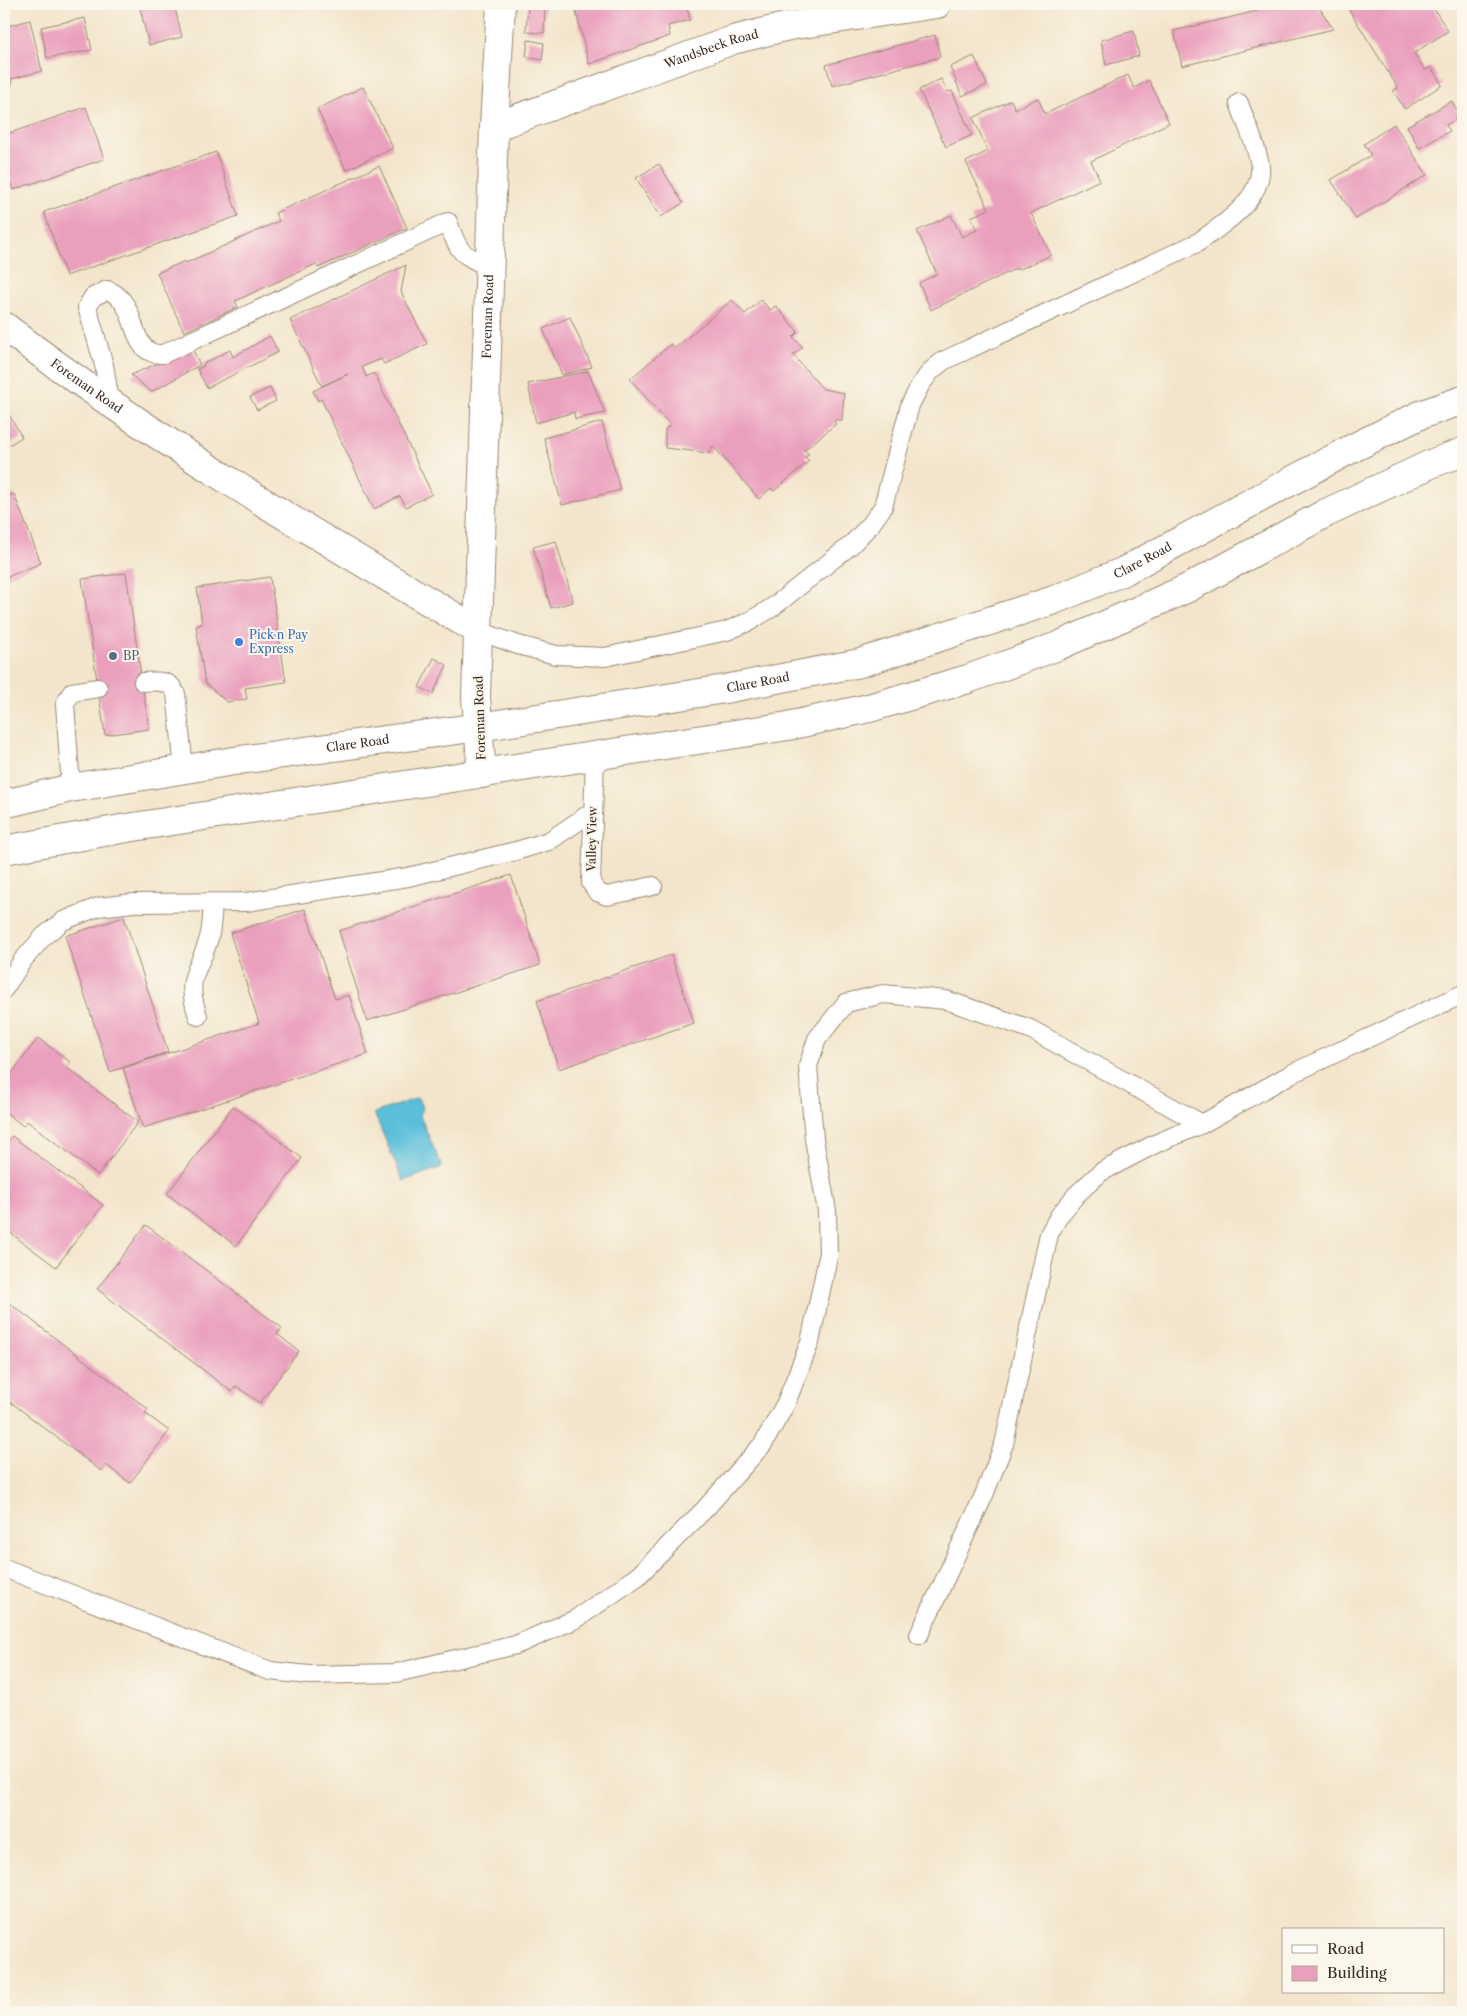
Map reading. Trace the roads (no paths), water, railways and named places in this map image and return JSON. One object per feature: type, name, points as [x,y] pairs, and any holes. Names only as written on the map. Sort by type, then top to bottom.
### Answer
[{"type":"street","name":"Foreman Road","points":[[482,774],[476,697],[494,127],[502,4]]},
{"type":"street","name":"Wandsbeck Road","points":[[494,127],[733,40],[789,26],[937,4]]},
{"type":"street","name":"Foreman Road","points":[[4,326],[71,376],[261,502],[479,631]]},
{"type":"street","name":"Clare Road","points":[[4,804],[70,788],[240,760],[479,727],[725,689],[860,663],[1054,600],[1124,571],[1348,450],[1420,415],[1463,400]]},
{"type":"street","points":[[4,850],[127,828],[788,726],[869,708],[968,679],[1058,646],[1180,592],[1326,513],[1463,452]]},
{"type":"lane","points":[[479,631],[518,645],[556,655],[605,657],[727,631],[773,607],[851,545],[871,524],[883,507],[910,405],[921,384],[931,371],[943,361],[1197,243],[1229,220],[1248,201],[1259,180],[1260,164],[1239,103]]},
{"type":"lane","points":[[110,402],[104,366],[87,307],[93,297],[107,290],[115,293],[126,304],[140,340],[150,352],[163,354],[448,222],[456,245],[465,256],[490,267]]},
{"type":"lane","points":[[143,682],[163,681],[173,688],[176,694],[184,770]]},
{"type":"lane","points":[[70,788],[65,704],[72,692],[98,688]]},
{"type":"lane","name":"Valley View","points":[[595,757],[591,883],[597,892],[607,896],[653,886]]},
{"type":"lane","points":[[4,989],[23,960],[44,936],[63,921],[98,907],[133,903],[246,902],[283,898],[426,873],[549,841],[592,812]]},
{"type":"lane","points":[[198,1016],[191,988],[195,970],[209,937],[213,902]]},
{"type":"lane","points":[[4,1568],[270,1670],[309,1675],[396,1673],[516,1645],[576,1619],[638,1576],[705,1509],[763,1444],[786,1404],[810,1342],[828,1257],[827,1211],[814,1139],[808,1066],[817,1039],[846,1003],[884,994],[946,1000],[1030,1029],[1202,1124]]},
{"type":"lane","points":[[919,1636],[984,1495],[1004,1444],[1049,1234],[1059,1216],[1076,1195],[1101,1172],[1155,1144],[1202,1124],[1291,1074],[1463,994]]},
{"type":"water","points":[[418,1098],[423,1110],[419,1114],[442,1167],[403,1181],[374,1113]]},
{"type":"place","name":"Pick n Pay Express","points":[[239,642]]},
{"type":"place","name":"BP","points":[[113,656]]}]
